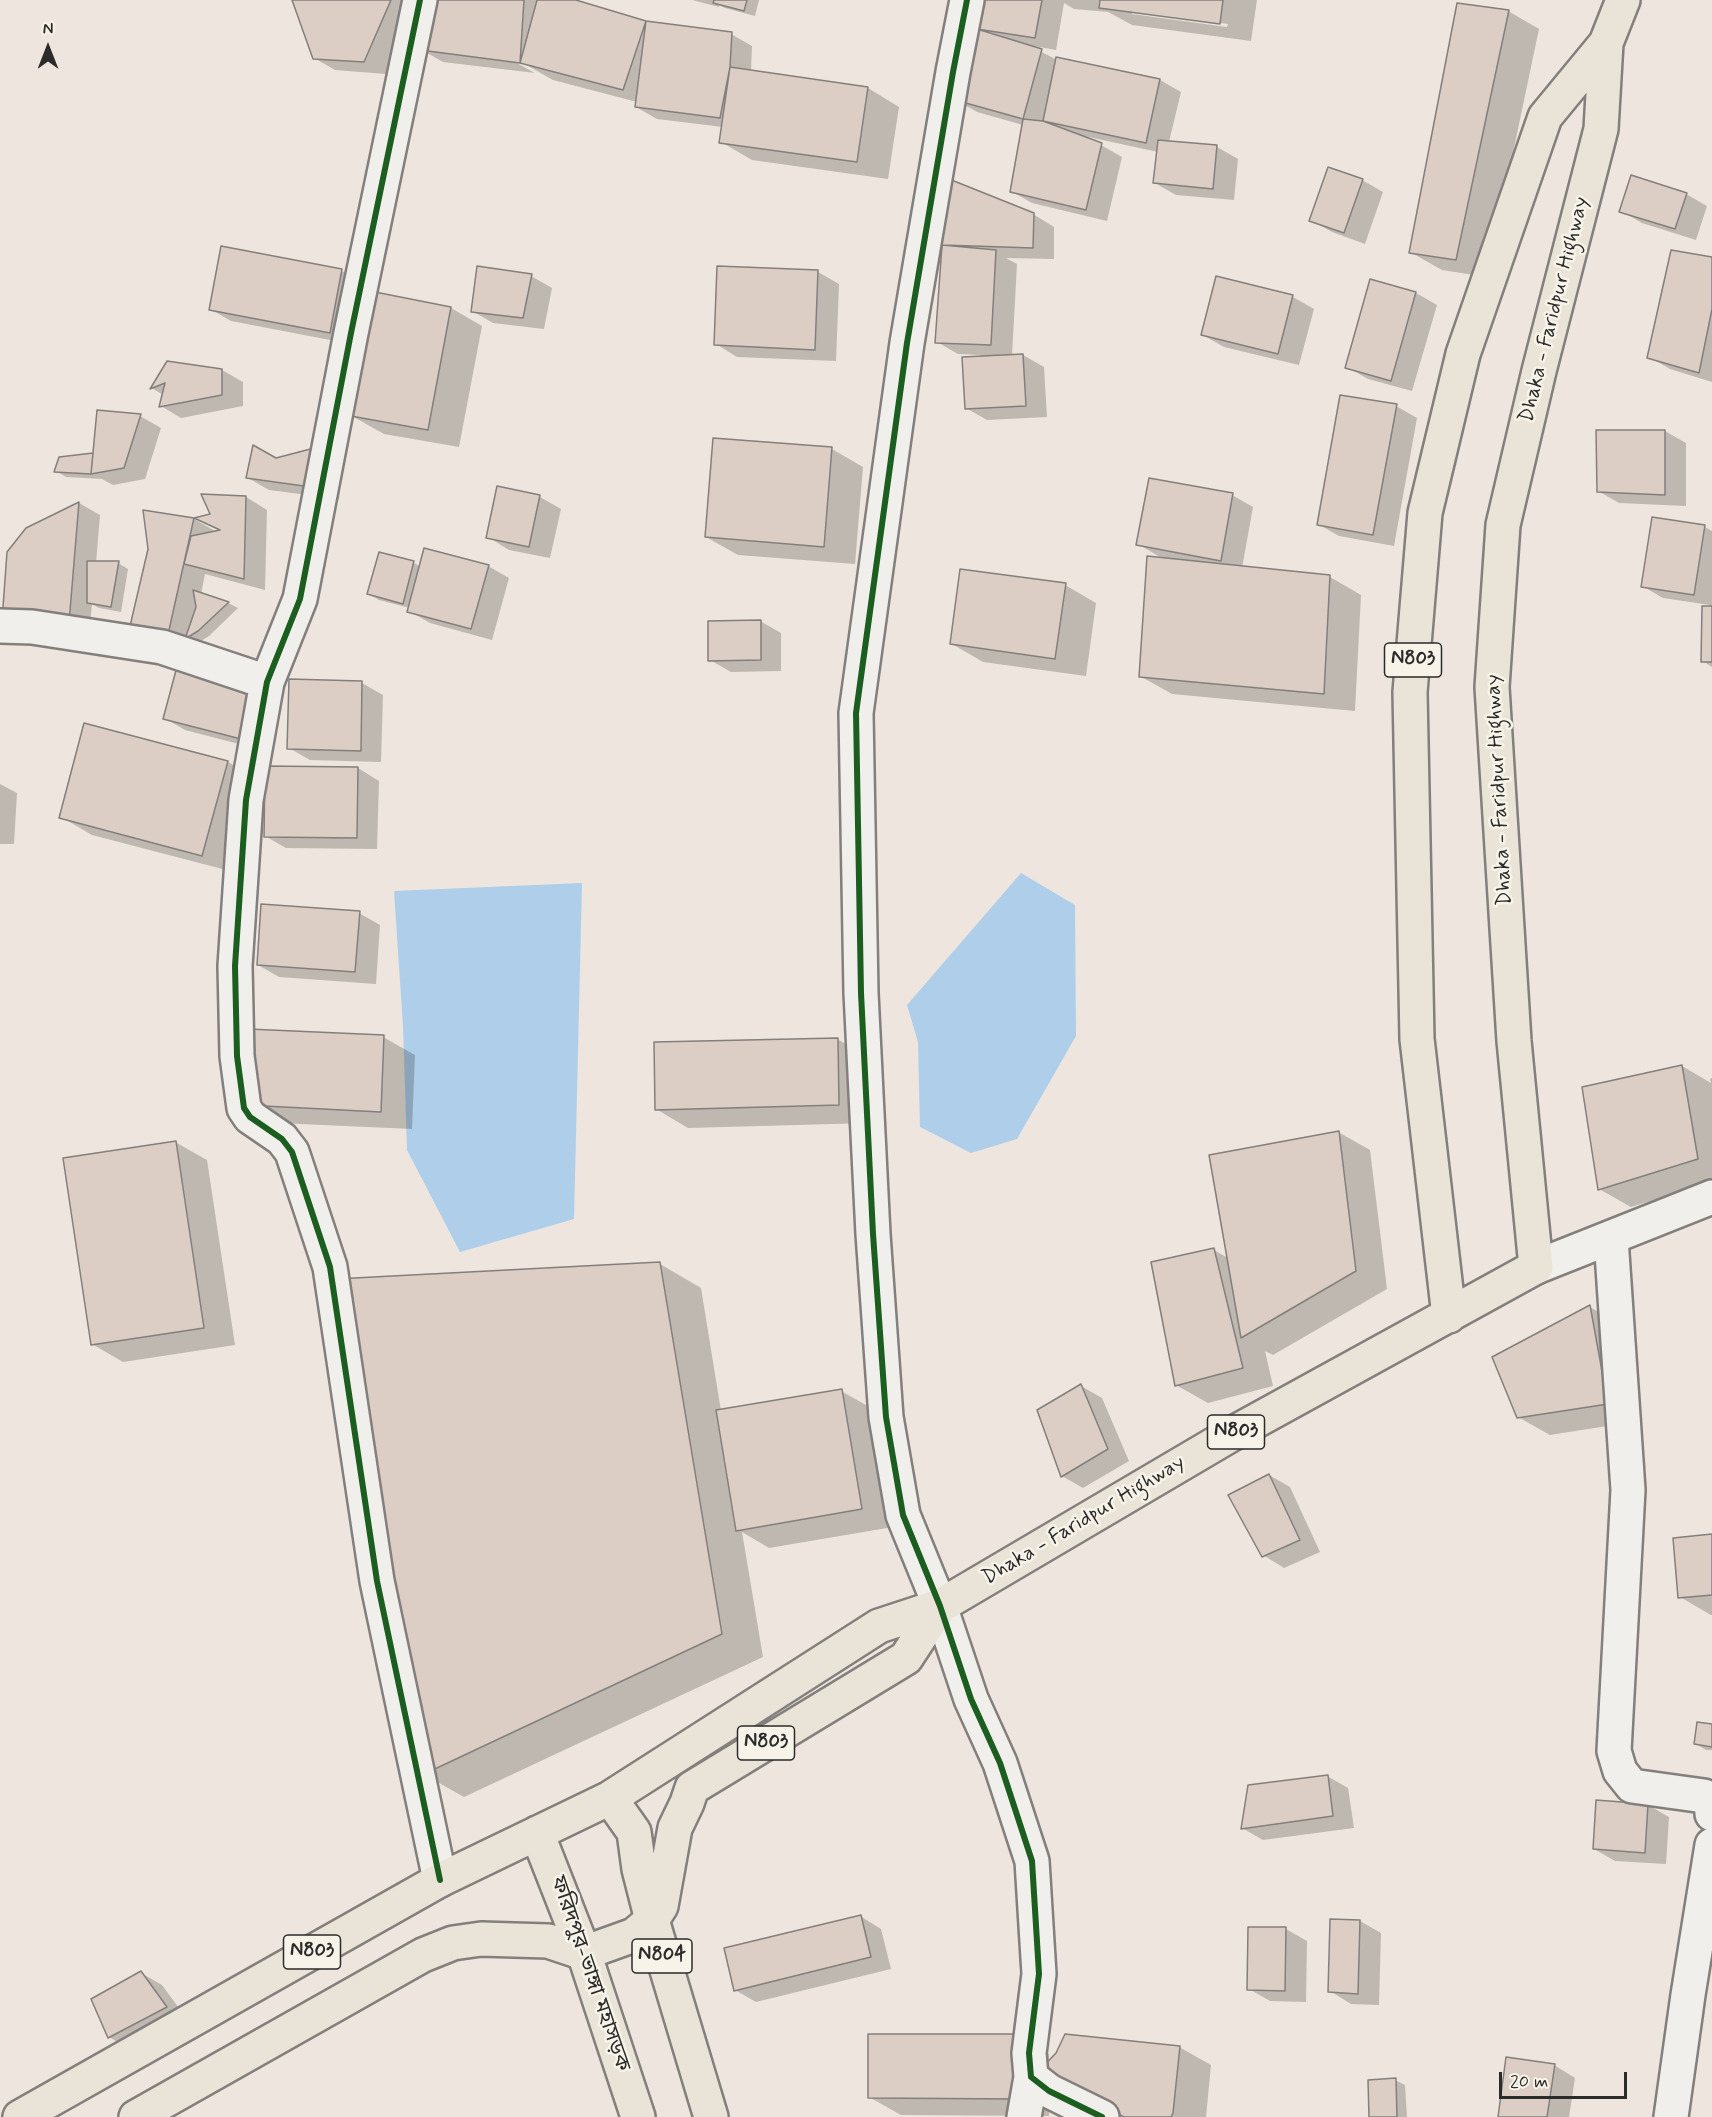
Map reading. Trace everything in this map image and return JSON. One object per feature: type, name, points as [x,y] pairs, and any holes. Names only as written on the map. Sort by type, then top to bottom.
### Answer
[{"type":"highway","name":"Dhaka - Faridpur Highway","points":[[1449,1316],[1417,1039],[1410,692],[1425,513],[1463,354],[1545,117],[1606,43],[1623,0]]},
{"type":"highway","name":"Dhaka - Faridpur Highway","points":[[610,1798],[879,1626],[940,1606],[1232,1434],[1536,1267],[1514,1041],[1492,687],[1503,525],[1539,371],[1601,129],[1606,43]]},
{"type":"highway","name":"Dhaka - Faridpur Highway","points":[[652,1920],[661,1906],[675,1828],[692,1788],[906,1658],[940,1606]]},
{"type":"highway","name":"N803","points":[[20,2117],[440,1880],[610,1798]]},
{"type":"highway","name":"N804","points":[[610,1798],[634,1832],[639,1869],[652,1920],[711,2117]]},
{"type":"highway","name":"ফরিদপুর-ভাঙ্গা মহাসড়ক","points":[[537,1833],[584,1953],[638,2117]]},
{"type":"highway","points":[[584,1953],[634,1935],[652,1920]]},
{"type":"highway","name":"N803","points":[[136,2117],[423,1955],[453,1943],[481,1940],[548,1941],[584,1953]]},
{"type":"street","points":[[420,0],[353,322],[300,599],[267,682],[246,800],[236,955],[237,1056],[244,1108],[250,1117],[282,1138],[292,1152],[330,1267],[377,1581],[440,1880]]},
{"type":"street","points":[[967,0],[907,343],[856,713],[861,993],[873,1234],[886,1416],[903,1515],[940,1606],[971,1700],[1000,1764],[1032,1861],[1039,1974],[1024,2117]]},
{"type":"street","points":[[0,626],[32,627],[162,646],[267,682]]},
{"type":"street","points":[[1536,1267],[1712,1197]]},
{"type":"street","points":[[1611,1238],[1629,1490],[1614,1751],[1620,1771],[1632,1786],[1704,1796],[1712,1807],[1712,1814]]},
{"type":"street","points":[[1671,2117],[1712,1845]]},
{"type":"street","points":[[1030,2077],[1049,2091],[1102,2117]]},
{"type":"water","points":[[1021,873],[1075,905],[1076,1036],[1017,1139],[971,1153],[920,1127],[918,1042],[907,1005]]},
{"type":"water","points":[[582,883],[574,1219],[460,1252],[407,1150],[403,1026],[394,891]]},
{"type":"building","points":[[292,0],[391,0],[364,62],[313,59]]},
{"type":"building","points":[[431,0],[524,0],[520,63],[420,50]]},
{"type":"building","points":[[537,0],[576,0],[646,21],[623,90],[520,63]]},
{"type":"building","points":[[714,0],[747,0],[744,11],[713,3]]},
{"type":"building","points":[[982,0],[1042,0],[1035,38],[977,29]]},
{"type":"building","points":[[1100,0],[1223,0],[1220,24],[1099,8]]},
{"type":"building","points":[[1457,3],[1509,10],[1456,260],[1409,253]]},
{"type":"building","points":[[646,21],[732,32],[730,67],[720,118],[635,107]]},
{"type":"building","points":[[977,29],[1042,49],[1023,119],[955,100]]},
{"type":"building","points":[[1056,57],[1160,79],[1146,143],[1043,121]]},
{"type":"building","points":[[730,67],[868,87],[857,162],[719,143]]},
{"type":"building","points":[[1023,119],[1043,121],[1102,143],[1086,210],[1010,192]]},
{"type":"building","points":[[1158,140],[1217,145],[1213,189],[1153,183]]},
{"type":"building","points":[[1328,167],[1363,179],[1344,233],[1309,221]]},
{"type":"building","points":[[1631,175],[1687,193],[1675,229],[1619,212]]},
{"type":"building","points":[[944,177],[1034,213],[1033,248],[942,245]]},
{"type":"building","points":[[942,245],[996,250],[991,345],[935,343]]},
{"type":"building","points":[[221,246],[342,269],[330,333],[209,310]]},
{"type":"building","points":[[1671,250],[1712,257],[1712,309],[1699,373],[1647,358]]},
{"type":"building","points":[[477,266],[532,274],[523,318],[471,312]]},
{"type":"building","points":[[717,266],[818,270],[815,350],[714,345]]},
{"type":"building","points":[[1216,276],[1293,295],[1278,354],[1201,335]]},
{"type":"building","points":[[1370,279],[1416,292],[1391,381],[1345,368]]},
{"type":"building","points":[[375,292],[451,307],[428,430],[351,416]]},
{"type":"building","points":[[1023,354],[1026,406],[965,409],[962,357]]},
{"type":"building","points":[[167,361],[222,369],[222,395],[159,407],[165,383],[150,389]]},
{"type":"building","points":[[1340,395],[1397,404],[1373,535],[1317,525]]},
{"type":"building","points":[[97,410],[141,414],[124,468],[91,474]]},
{"type":"building","points":[[1596,430],[1665,430],[1665,495],[1597,492]]},
{"type":"building","points":[[713,438],[832,447],[824,547],[705,537]]},
{"type":"building","points":[[253,445],[276,458],[322,446],[318,488],[246,478]]},
{"type":"building","points":[[93,453],[91,474],[54,472],[59,457]]},
{"type":"building","points":[[1149,478],[1233,493],[1221,561],[1136,545]]},
{"type":"building","points":[[497,486],[540,495],[529,547],[486,538]]},
{"type":"building","points":[[201,494],[246,496],[244,579],[184,564],[191,536],[220,530],[194,518],[210,514]]},
{"type":"building","points":[[79,502],[69,623],[2,621],[7,552],[26,528]]},
{"type":"building","points":[[143,510],[194,518],[167,639],[127,639],[148,549]]},
{"type":"building","points":[[1652,517],[1705,525],[1694,595],[1641,587]]},
{"type":"building","points":[[424,548],[489,565],[471,629],[407,612]]},
{"type":"building","points":[[379,552],[414,561],[403,604],[367,594]]},
{"type":"building","points":[[1147,556],[1330,575],[1324,694],[1139,677]]},
{"type":"building","points":[[87,561],[119,561],[111,607],[87,603]]},
{"type":"building","points":[[960,569],[1066,583],[1055,659],[950,644]]},
{"type":"building","points":[[193,590],[229,602],[198,631],[185,639],[196,607]]},
{"type":"building","points":[[1702,606],[1712,606],[1712,662],[1701,662]]},
{"type":"building","points":[[761,620],[761,660],[708,661],[708,621]]},
{"type":"building","points":[[179,659],[257,679],[241,739],[163,719]]},
{"type":"building","points":[[289,679],[362,681],[361,751],[287,749]]},
{"type":"building","points":[[84,723],[228,761],[202,856],[59,818]]},
{"type":"building","points":[[265,766],[358,767],[357,838],[264,837]]},
{"type":"building","points":[[261,904],[360,911],[355,972],[257,965]]},
{"type":"building","points":[[248,1029],[384,1035],[381,1112],[245,1105]]},
{"type":"building","points":[[838,1038],[839,1105],[655,1110],[654,1042]]},
{"type":"building","points":[[1682,1065],[1698,1159],[1598,1190],[1582,1087]]},
{"type":"building","points":[[1339,1131],[1356,1271],[1241,1338],[1209,1155]]},
{"type":"building","points":[[176,1141],[204,1328],[91,1345],[63,1158]]},
{"type":"building","points":[[1214,1248],[1243,1368],[1175,1386],[1151,1262]]},
{"type":"building","points":[[660,1262],[722,1634],[422,1775],[335,1279]]},
{"type":"building","points":[[1590,1305],[1608,1404],[1517,1418],[1492,1357]]},
{"type":"building","points":[[1081,1384],[1108,1449],[1061,1477],[1037,1410]]},
{"type":"building","points":[[842,1389],[862,1509],[736,1531],[716,1410]]},
{"type":"building","points":[[1269,1474],[1300,1540],[1262,1557],[1228,1495]]},
{"type":"building","points":[[1712,1534],[1712,1595],[1678,1598],[1673,1538]]},
{"type":"building","points":[[1697,1722],[1712,1724],[1712,1747],[1694,1744]]},
{"type":"building","points":[[1328,1775],[1333,1816],[1241,1829],[1248,1785]]},
{"type":"building","points":[[1596,1800],[1648,1804],[1645,1853],[1593,1849]]},
{"type":"building","points":[[861,1915],[871,1957],[734,1991],[724,1948]]},
{"type":"building","points":[[1330,1919],[1360,1920],[1358,1994],[1328,1992]]},
{"type":"building","points":[[1248,1927],[1286,1927],[1285,1991],[1247,1990]]},
{"type":"building","points":[[141,1971],[167,2007],[108,2038],[91,1999]]},
{"type":"building","points":[[868,2034],[1018,2034],[1018,2099],[868,2098]]},
{"type":"building","points":[[1065,2034],[1180,2046],[1171,2117],[1124,2117],[1038,2072],[1056,2053]]},
{"type":"building","points":[[1506,2057],[1555,2064],[1547,2117],[1498,2117]]},
{"type":"building","points":[[1396,2078],[1397,2117],[1369,2117],[1368,2080]]},
{"type":"cycle path","points":[[420,0],[351,333],[300,599],[267,682],[246,800],[235,966],[237,1056],[244,1108],[250,1117],[282,1139],[292,1152],[330,1267],[377,1581],[440,1880]]},
{"type":"cycle path","points":[[967,0],[907,343],[856,713],[861,993],[873,1234],[886,1417],[903,1515],[940,1606],[971,1699],[1000,1763],[1032,1861],[1039,1974],[1029,2053],[1031,2077],[1049,2091],[1102,2117]]}]
